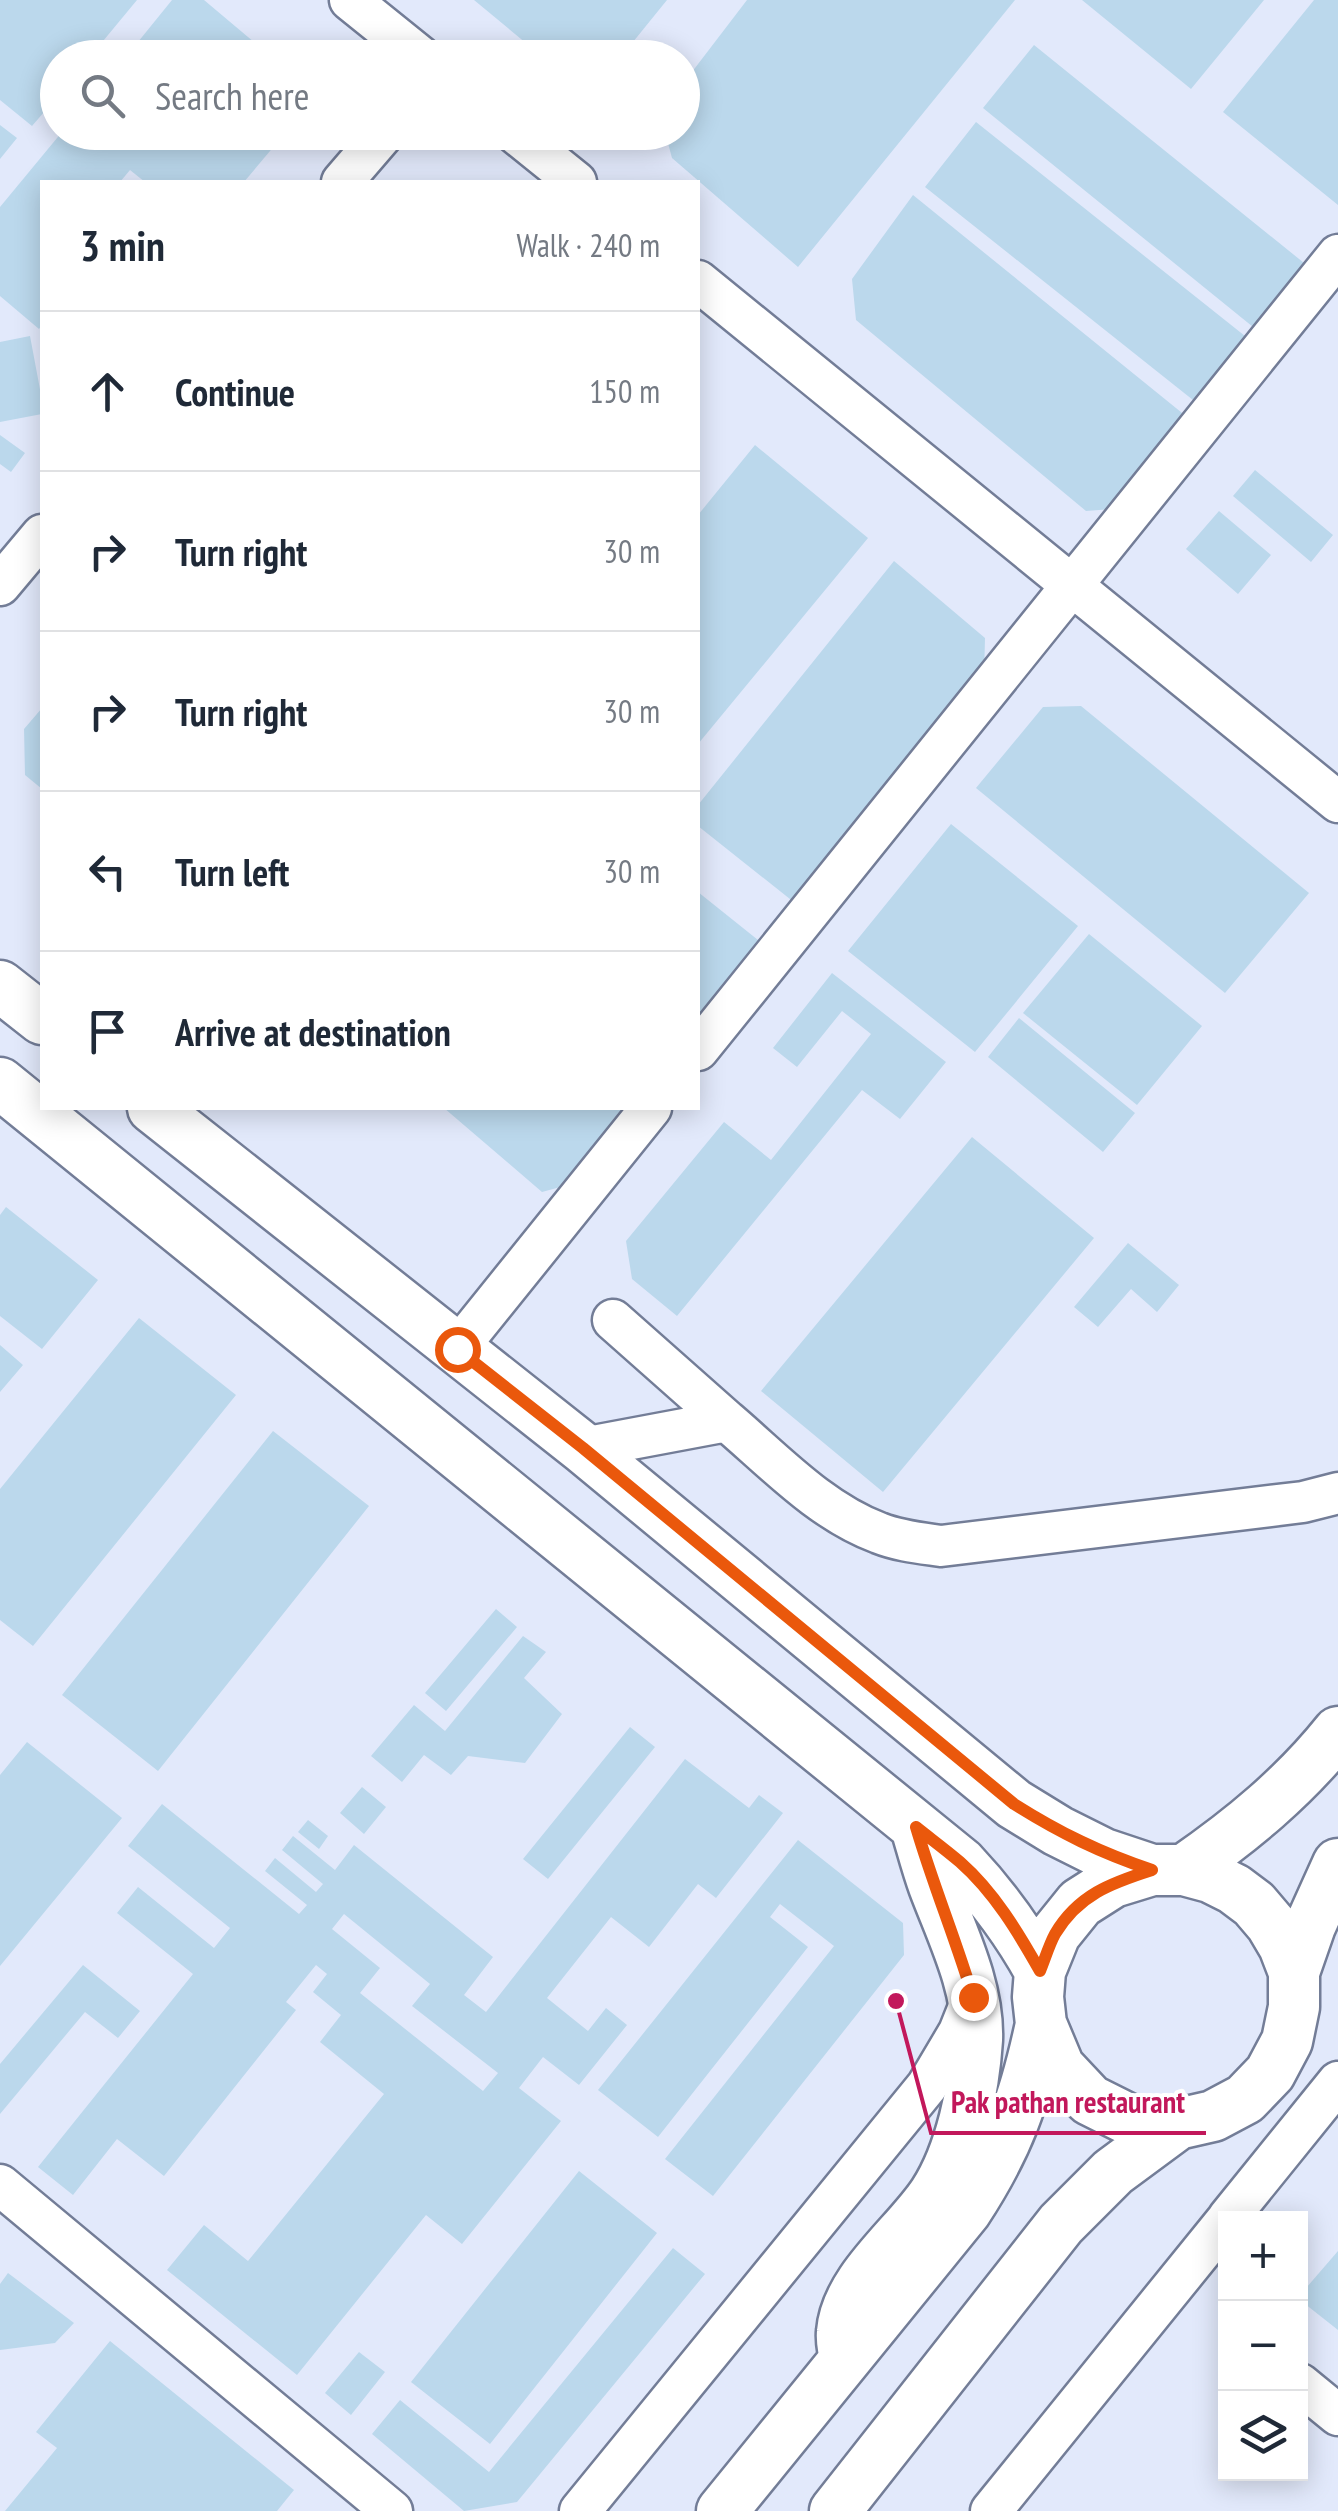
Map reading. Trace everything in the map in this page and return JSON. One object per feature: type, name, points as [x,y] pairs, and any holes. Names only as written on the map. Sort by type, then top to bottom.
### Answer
[{"type":"main road","points":[[0,986],[40,1017]]},
{"type":"main road","points":[[0,1082],[961,1863],[992,1896],[1040,1971]]},
{"type":"main road","points":[[157,1110],[583,1448],[1014,1804],[1104,1854],[1210,1878],[1234,1888],[1272,1924],[1294,1972]]},
{"type":"main road","points":[[1338,1732],[1292,1785],[1258,1816],[1168,1870],[1114,1882],[1080,1903],[1055,1934],[1040,1971],[1041,2024],[1059,2066],[1090,2100],[1132,2121],[1178,2124],[1214,2116],[1245,2099],[1270,2073],[1287,2042],[1294,2006],[1294,1972],[1338,1864]]},
{"type":"main road","points":[[845,2361],[842,2332],[848,2308],[859,2286],[935,2192],[960,2132],[974,2068],[977,2035],[973,1997],[916,1827]]},
{"type":"main road","points":[[722,2511],[966,2211],[1007,2142],[1022,2104],[1041,2024]]},
{"type":"main road","points":[[835,2511],[1061,2224],[1113,2172],[1178,2124]]},
{"type":"street","points":[[350,0],[400,40]]},
{"type":"street","points":[[344,180],[370,150]]},
{"type":"street","points":[[536,150],[574,180]]},
{"type":"street","points":[[700,1048],[1338,255]]},
{"type":"street","points":[[700,283],[1338,802]]},
{"type":"street","points":[[0,585],[40,537]]},
{"type":"street","points":[[457,1349],[649,1110]]},
{"type":"street","points":[[613,1320],[820,1499],[856,1523],[912,1542],[941,1546],[1303,1502],[1338,1493]]},
{"type":"street","points":[[583,1448],[727,1421]]},
{"type":"street","points":[[580,2511],[927,2086],[960,2032],[973,1997]]},
{"type":"street","points":[[1233,2211],[1338,2082]]},
{"type":"street","points":[[0,2186],[392,2511]]},
{"type":"street","points":[[990,2511],[1218,2230]]},
{"type":"street","points":[[1308,2391],[1338,2415]]},
{"type":"building","points":[[0,0],[137,0],[104,40],[40,40],[40,117],[32,126],[0,100]]},
{"type":"building","points":[[172,0],[204,0],[252,40],[140,40]]},
{"type":"building","points":[[474,0],[667,0],[635,40],[522,40]]},
{"type":"building","points":[[747,0],[1015,0],[798,267],[672,158],[670,150],[700,150],[700,61]]},
{"type":"building","points":[[1082,0],[1264,0],[1191,89]]},
{"type":"building","points":[[1314,0],[1338,0],[1338,205],[1223,112]]},
{"type":"building","points":[[1034,45],[1309,267],[1258,331],[983,108]]},
{"type":"building","points":[[976,122],[1250,340],[1198,404],[925,187]]},
{"type":"building","points":[[0,125],[17,138],[0,159]]},
{"type":"building","points":[[47,150],[271,150],[246,180],[142,180],[130,170],[122,180],[40,180],[39,329],[0,296],[0,207]]},
{"type":"building","points":[[913,195],[1192,421],[1125,508],[1086,511],[856,320],[852,279]]},
{"type":"building","points":[[30,336],[40,389],[40,414],[0,422],[0,342]]},
{"type":"building","points":[[0,435],[25,453],[11,472],[0,464]]},
{"type":"building","points":[[755,445],[868,538],[700,742],[700,513]]},
{"type":"building","points":[[1255,470],[1333,535],[1311,562],[1233,496]]},
{"type":"building","points":[[1219,511],[1271,555],[1238,594],[1186,549]]},
{"type":"building","points":[[894,561],[985,638],[984,677],[800,907],[700,828],[700,803]]},
{"type":"building","points":[[1081,706],[1309,893],[1225,993],[976,788],[1043,707]]},
{"type":"building","points":[[40,710],[40,787],[25,775],[24,729]]},
{"type":"building","points":[[951,824],[1078,926],[975,1052],[848,951]]},
{"type":"building","points":[[700,894],[763,944],[700,1024]]},
{"type":"building","points":[[1089,934],[1202,1026],[1137,1105],[1023,1013]]},
{"type":"building","points":[[832,973],[946,1062],[900,1119],[862,1090],[677,1316],[632,1279],[626,1241],[724,1122],[771,1160],[871,1034],[842,1011],[797,1067],[773,1048]]},
{"type":"building","points":[[1019,1018],[1135,1113],[1103,1152],[988,1057]]},
{"type":"building","points":[[446,1110],[633,1110],[575,1183],[542,1192]]},
{"type":"building","points":[[972,1137],[1094,1238],[883,1492],[761,1391]]},
{"type":"building","points":[[6,1207],[98,1280],[42,1349],[0,1316],[0,1215]]},
{"type":"building","points":[[1128,1243],[1179,1285],[1157,1312],[1131,1289],[1098,1327],[1074,1307]]},
{"type":"building","points":[[139,1318],[236,1395],[33,1646],[0,1620],[0,1489]]},
{"type":"building","points":[[0,1345],[23,1365],[0,1392]]},
{"type":"building","points":[[273,1431],[369,1506],[158,1771],[62,1695]]},
{"type":"building","points":[[496,1609],[517,1627],[446,1711],[425,1693]]},
{"type":"building","points":[[523,1636],[546,1652],[524,1678],[562,1714],[525,1763],[468,1756],[451,1775],[424,1755],[402,1782],[371,1756],[414,1705],[445,1731]]},
{"type":"building","points":[[630,1727],[655,1747],[548,1879],[523,1859]]},
{"type":"building","points":[[27,1742],[122,1818],[0,1966],[0,1775]]},
{"type":"building","points":[[685,1759],[749,1808],[759,1795],[783,1813],[716,1898],[698,1884],[649,1947],[611,1917],[547,1998],[588,2031],[606,2008],[627,2025],[579,2085],[543,2057],[519,2088],[561,2121],[462,2244],[426,2215],[297,2375],[167,2270],[204,2225],[248,2261],[384,2094],[320,2042],[341,2015],[313,1992],[327,1974],[316,1965],[286,2002],[296,2010],[164,2176],[117,2139],[73,2195],[38,2167],[193,1974],[117,1913],[138,1887],[214,1948],[230,1928],[128,1846],[162,1804],[299,1914],[307,1905],[265,1871],[275,1858],[316,1892],[323,1884],[282,1850],[293,1836],[335,1870],[354,1845],[493,1957],[464,1995],[486,2012]],"holes":[[[344,1914],[430,1984],[412,2006],[498,2073],[483,2091],[360,1993],[380,1968],[332,1929]]]},
{"type":"building","points":[[362,1787],[386,1807],[364,1834],[340,1813]]},
{"type":"building","points":[[308,1820],[328,1836],[319,1849],[298,1832]]},
{"type":"building","points":[[798,1840],[903,1923],[904,1955],[713,2196],[665,2159],[834,1946],[780,1904],[770,1917],[808,1947],[658,2137],[598,2090]]},
{"type":"building","points":[[83,1965],[140,2011],[118,2038],[85,2012],[0,2114],[0,2064]]},
{"type":"building","points":[[579,2171],[657,2233],[490,2444],[411,2382]]},
{"type":"building","points":[[673,2248],[705,2274],[517,2502],[464,2511],[372,2434],[400,2400],[489,2472]]},
{"type":"building","points":[[1338,2251],[1338,2330],[1308,2306],[1308,2286]]},
{"type":"building","points":[[8,2273],[74,2323],[55,2343],[0,2350],[0,2284]]},
{"type":"building","points":[[110,2341],[294,2490],[277,2511],[5,2511],[57,2448],[36,2432]]},
{"type":"building","points":[[359,2352],[385,2372],[351,2415],[325,2393]]},
{"type":"place","name":"Pak pathan restaurant","points":[[896,2001]]},
{"type":"route","points":[[457,1349],[583,1448],[1014,1804],[1104,1854],[1152,1870],[1114,1882],[1080,1903],[1055,1934],[1040,1971],[992,1896],[961,1863],[916,1827],[973,1997]]}]
